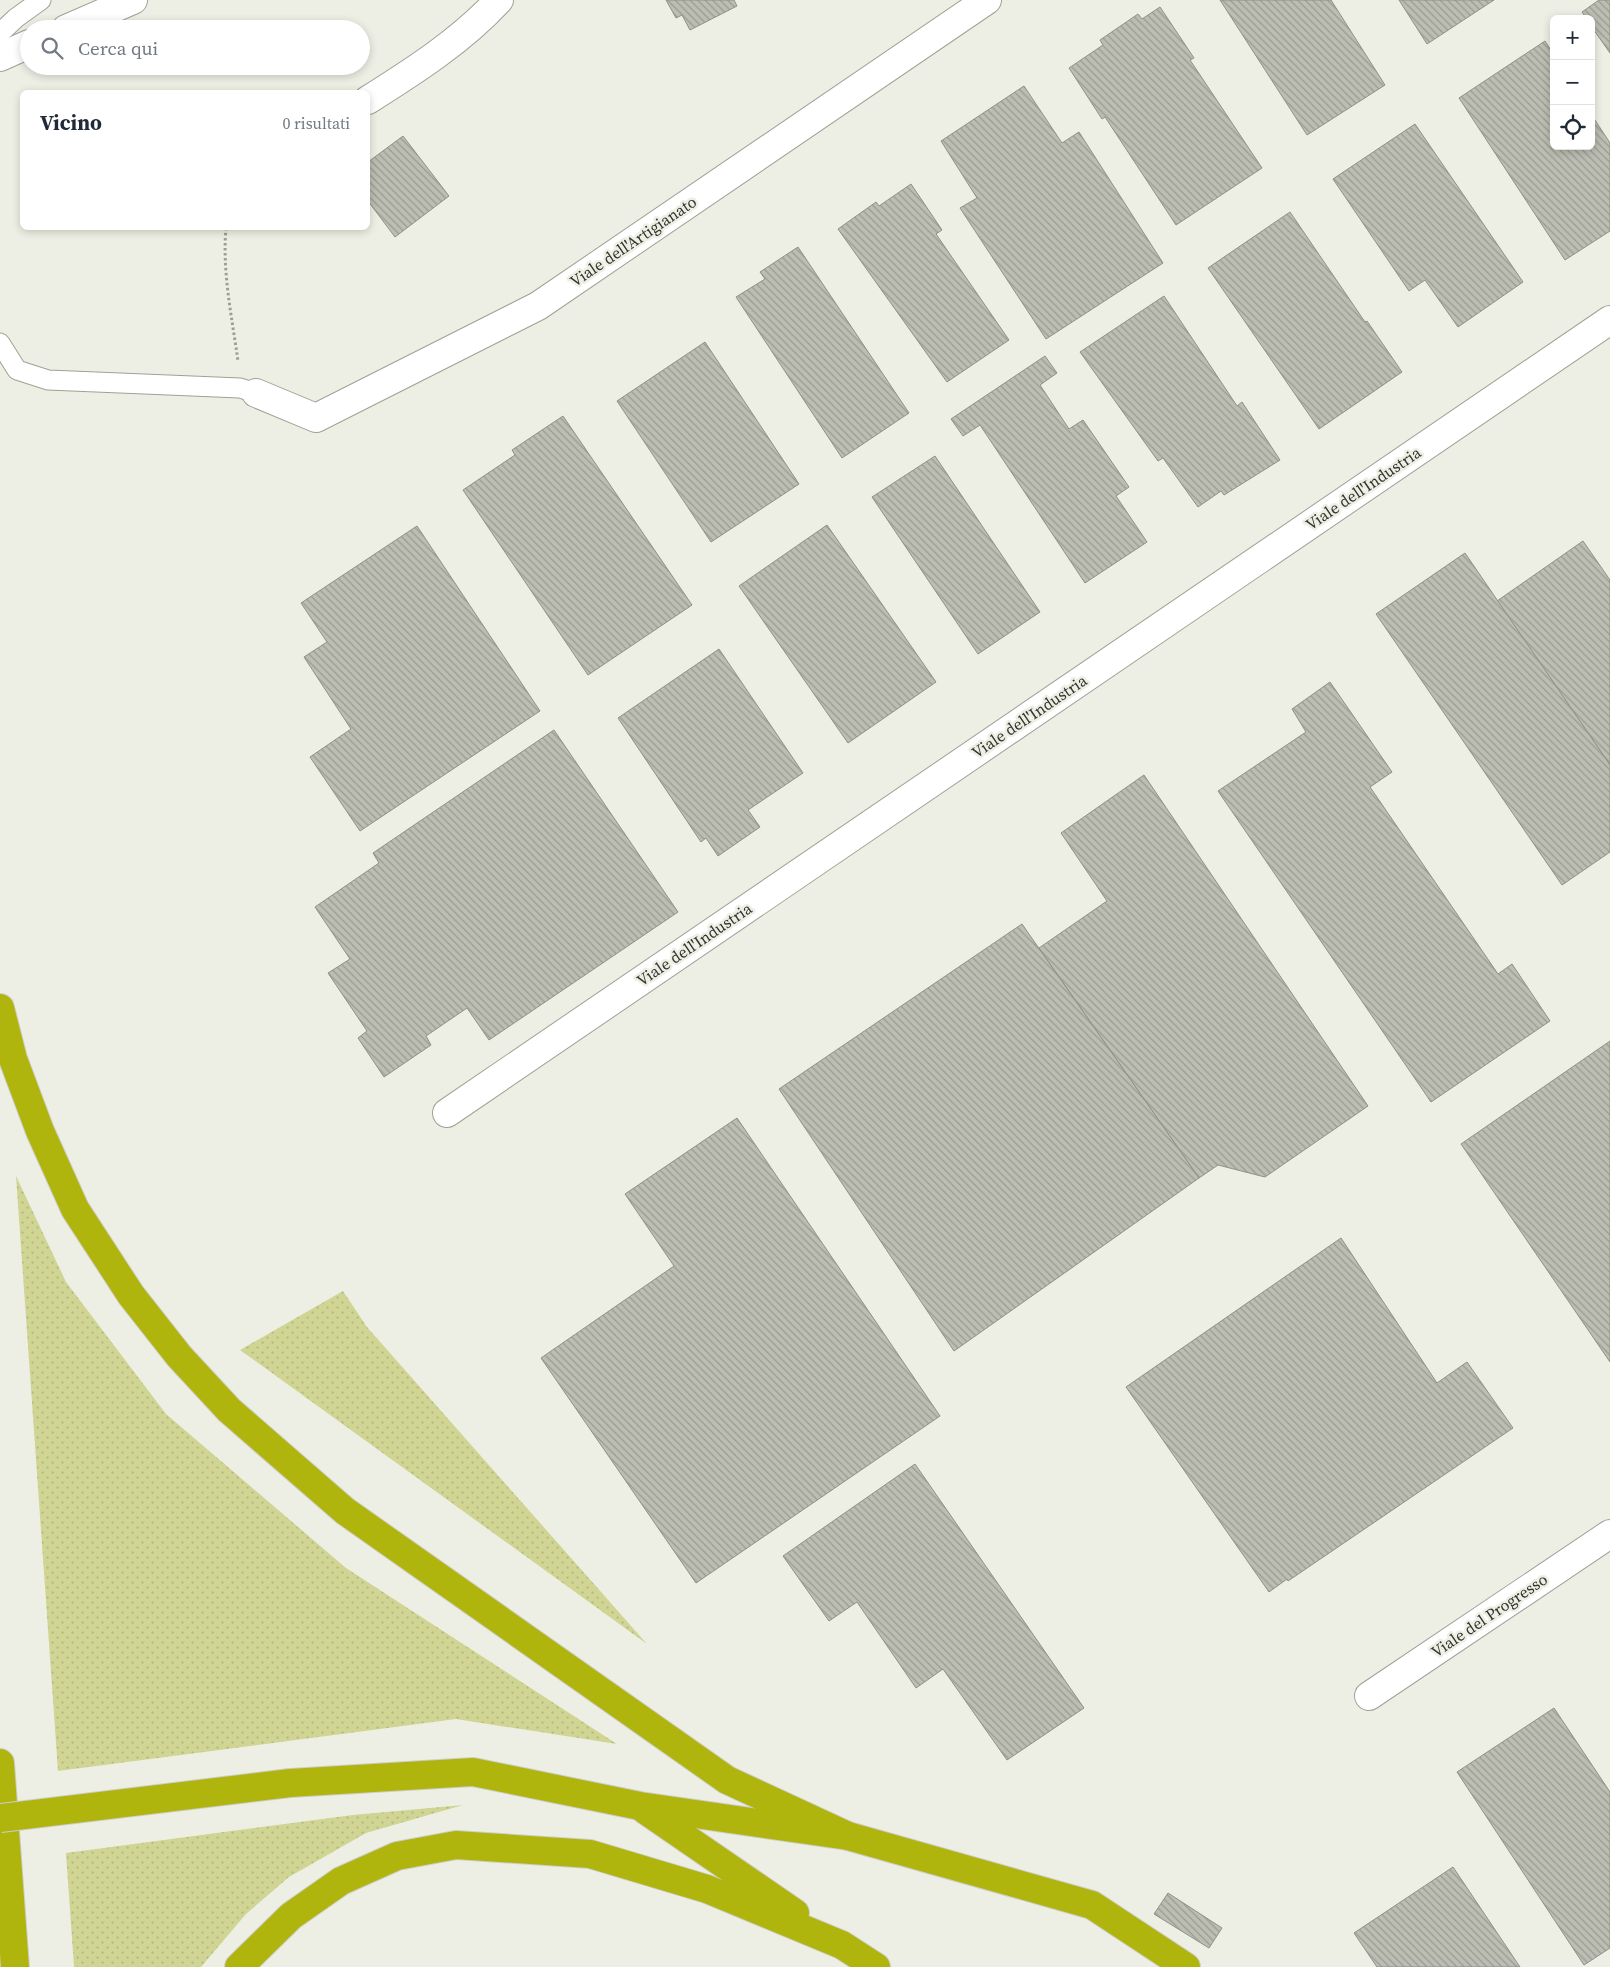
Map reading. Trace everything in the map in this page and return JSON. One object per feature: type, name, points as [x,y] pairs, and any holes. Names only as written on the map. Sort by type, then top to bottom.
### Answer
[{"type":"highway","points":[[0,1008],[13,1059],[40,1131],[75,1209],[131,1296],[179,1356],[229,1410],[345,1511],[727,1780],[848,1836]]},
{"type":"highway","points":[[0,1762],[15,1967]]},
{"type":"highway","points":[[0,1818],[290,1783],[473,1772],[640,1806],[848,1836],[1092,1905],[1186,1967]]},
{"type":"highway","points":[[640,1806],[876,1967]]},
{"type":"highway","points":[[239,1967],[291,1916],[341,1881],[397,1856],[456,1845],[590,1854],[707,1889],[842,1945]]},
{"type":"street","points":[[87,20],[133,0]]},
{"type":"street","points":[[370,99],[419,68],[484,16],[499,0]]},
{"type":"street","name":"Viale dell'Artigianato","points":[[248,390],[316,418],[538,306],[987,0]]},
{"type":"street","points":[[0,57],[20,48]]},
{"type":"street","name":"Viale dell'Industria","points":[[447,1113],[1610,320]]},
{"type":"street","name":"Viale del Progresso","points":[[1369,1696],[1610,1534]]},
{"type":"lane","points":[[0,33],[16,18],[41,0]]},
{"type":"lane","points":[[0,343],[17,370],[48,380],[248,390]]},
{"type":"path","points":[[226,230],[224,242],[228,280],[248,390]]},
{"type":"green space","points":[[16,1176],[66,1282],[166,1414],[346,1568],[617,1744],[456,1719],[58,1771]]},
{"type":"green space","points":[[343,1291],[367,1327],[647,1644],[240,1350]]},
{"type":"green space","points":[[463,1805],[366,1833],[289,1877],[246,1914],[201,1967],[74,1967],[66,1853],[353,1815]]},
{"type":"building","points":[[666,0],[734,0],[737,6],[690,30],[682,15],[676,18]]},
{"type":"building","points":[[1220,0],[1331,0],[1385,85],[1307,135]]},
{"type":"building","points":[[1399,0],[1494,0],[1427,44]]},
{"type":"building","points":[[1599,0],[1610,0],[1610,53],[1595,32],[1595,15],[1584,15],[1582,12]]},
{"type":"building","points":[[1160,7],[1194,58],[1190,60],[1262,168],[1176,225],[1105,117],[1102,119],[1069,68],[1103,45],[1100,40],[1138,14],[1142,19]]},
{"type":"building","points":[[1545,41],[1550,49],[1550,150],[1595,150],[1595,120],[1610,143],[1610,231],[1565,260],[1459,98]]},
{"type":"building","points":[[1024,86],[1062,143],[1079,132],[1163,263],[1046,339],[960,208],[977,198],[941,141]]},
{"type":"building","points":[[1415,124],[1523,282],[1458,327],[1425,280],[1409,291],[1333,179]]},
{"type":"building","points":[[403,136],[449,196],[395,237],[370,204],[370,161]]},
{"type":"building","points":[[911,184],[942,230],[936,234],[1009,340],[947,382],[838,229],[876,202],[879,206]]},
{"type":"building","points":[[1290,212],[1365,322],[1367,321],[1402,372],[1319,429],[1208,268]]},
{"type":"building","points":[[798,247],[909,413],[842,458],[736,297],[765,279],[760,272]]},
{"type":"building","points":[[1164,296],[1237,406],[1242,402],[1280,460],[1224,495],[1221,491],[1198,507],[1163,458],[1158,461],[1080,352]]},
{"type":"building","points":[[705,342],[799,484],[711,542],[617,401]]},
{"type":"building","points":[[1045,356],[1057,373],[1040,385],[1069,429],[1083,420],[1129,487],[1116,496],[1147,542],[1085,583],[980,425],[963,436],[951,419]]},
{"type":"building","points":[[563,416],[692,605],[588,675],[463,490],[515,455],[512,450]]},
{"type":"building","points":[[935,456],[1040,612],[978,654],[872,497]]},
{"type":"building","points":[[827,525],[936,682],[848,743],[739,586]]},
{"type":"building","points":[[417,526],[540,711],[360,831],[310,757],[351,729],[304,657],[327,642],[301,603]]},
{"type":"building","points":[[1583,541],[1610,580],[1610,765],[1497,601]]},
{"type":"building","points":[[1465,553],[1610,765],[1610,852],[1562,885],[1376,614]]},
{"type":"building","points":[[719,649],[803,773],[748,810],[760,827],[718,856],[706,838],[701,842],[618,718]]},
{"type":"building","points":[[1330,682],[1392,772],[1370,787],[1498,974],[1512,964],[1550,1021],[1431,1102],[1218,791],[1306,732],[1292,709]]},
{"type":"building","points":[[554,730],[678,912],[489,1040],[467,1008],[426,1036],[431,1045],[384,1077],[358,1038],[367,1031],[328,973],[350,959],[315,907],[379,863],[373,853]]},
{"type":"building","points":[[1144,775],[1368,1106],[1265,1177],[1218,1165],[1199,1178],[1039,948],[1107,901],[1061,833]]},
{"type":"building","points":[[1022,924],[1199,1178],[954,1351],[779,1089]]},
{"type":"building","points":[[1610,1041],[1610,1362],[1461,1144]]},
{"type":"building","points":[[737,1118],[940,1416],[696,1583],[541,1358],[674,1266],[625,1194]]},
{"type":"building","points":[[1341,1238],[1437,1383],[1467,1362],[1513,1428],[1269,1592],[1126,1387]]},
{"type":"building","points":[[915,1464],[1084,1708],[1007,1760],[943,1669],[916,1688],[857,1602],[829,1621],[783,1556]]},
{"type":"building","points":[[1554,1708],[1610,1792],[1610,1948],[1584,1965],[1457,1772]]},
{"type":"building","points":[[1453,1867],[1520,1967],[1377,1967],[1354,1933]]},
{"type":"building","points":[[1168,1893],[1222,1928],[1209,1948],[1154,1914]]}]
